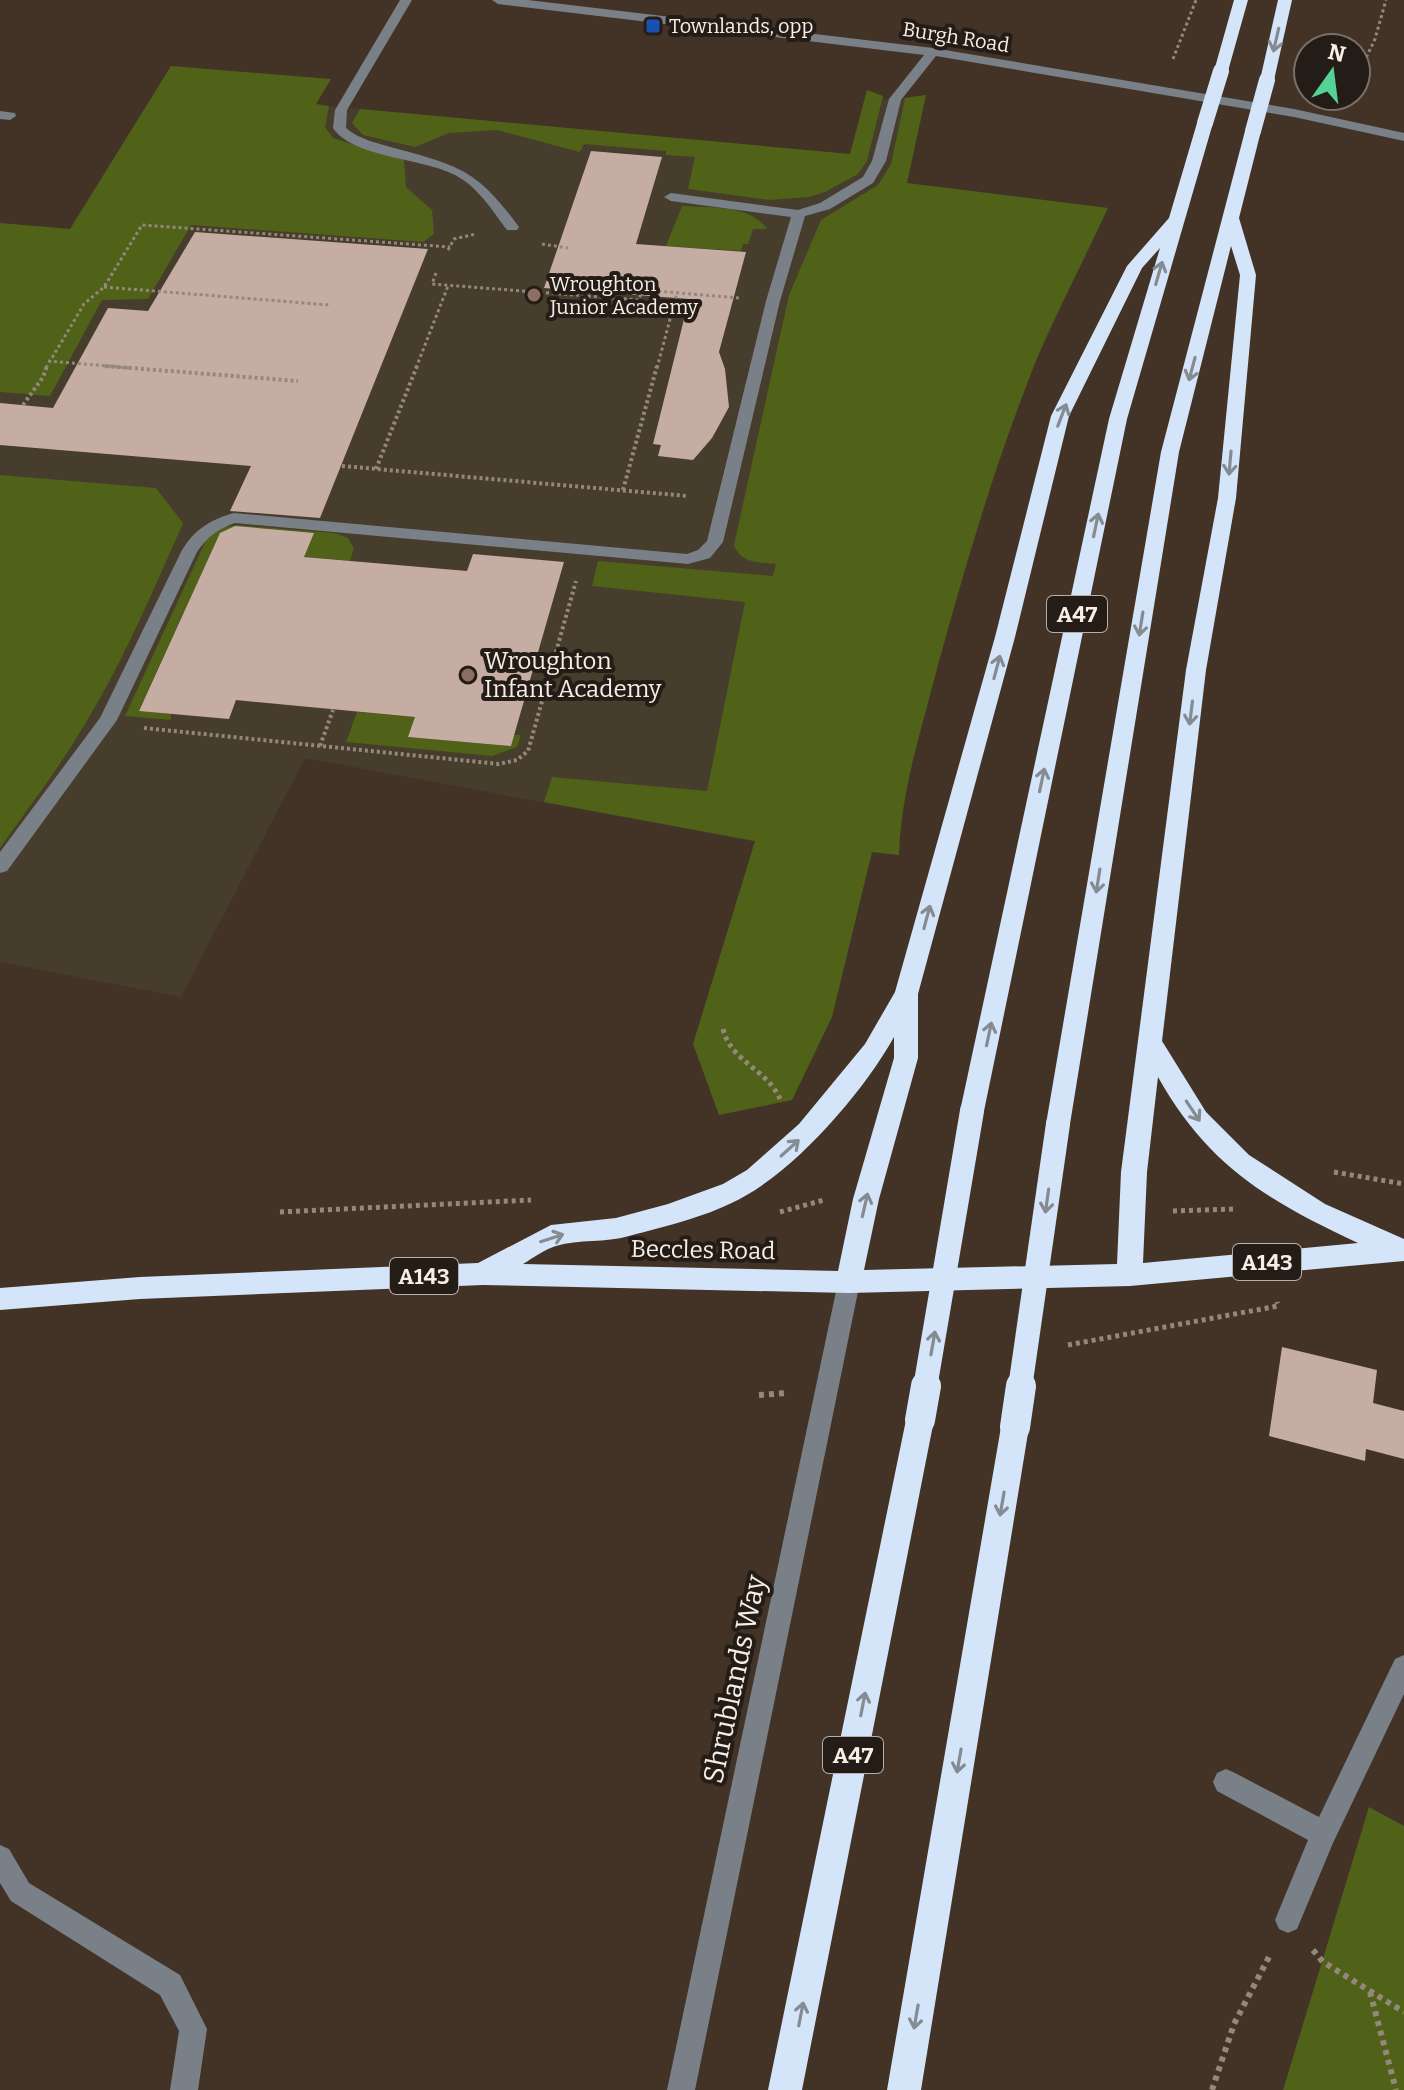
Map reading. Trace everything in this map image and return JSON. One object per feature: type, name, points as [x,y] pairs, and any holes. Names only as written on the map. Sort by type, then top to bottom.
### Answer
[{"type":"highway","name":"A47","points":[[785,2090],[920,1420],[972,1111],[1118,419],[1241,0]]},
{"type":"highway","name":"A47","points":[[904,2090],[1015,1427],[1058,1124],[1170,452],[1232,220],[1285,0]]},
{"type":"highway","name":"A47","points":[[1130,1275],[1134,1172],[1196,670],[1228,482],[1248,275],[1232,220]]},
{"type":"highway","name":"A47","points":[[483,1274],[551,1236],[616,1229],[671,1214],[732,1191],[756,1177],[817,1120],[874,1051],[907,993],[1005,637],[1060,416],[1135,266],[1174,222]]},
{"type":"highway","name":"A47","points":[[849,1282],[866,1199],[906,1058],[907,993]]},
{"type":"highway","points":[[1152,1045],[1197,1119],[1244,1166],[1295,1203],[1401,1250]]},
{"type":"highway","name":"Beccles Road","points":[[0,1299],[140,1288],[483,1274],[849,1282],[1130,1275],[1401,1250]]},
{"type":"street","points":[[406,0],[341,110],[338,123],[343,133],[357,141],[434,161],[461,173],[485,190],[512,227]]},
{"type":"street","name":"Burgh Road","points":[[498,0],[933,52],[1321,118],[1404,137]]},
{"type":"street","points":[[671,197],[799,214],[825,206],[868,180],[879,161],[895,99],[933,52]]},
{"type":"street","points":[[0,866],[105,724],[189,552],[199,534],[215,524],[234,518],[688,559],[704,554],[715,542],[773,301],[799,214]]},
{"type":"street","name":"Shrublands Way","points":[[681,2090],[849,1282]]},
{"type":"street","points":[[0,1299],[0,1309]]},
{"type":"street","points":[[1288,1920],[1324,1834],[1404,1667]]},
{"type":"street","points":[[1226,1782],[1324,1834]]},
{"type":"street","points":[[0,1858],[20,1892],[170,1985],[193,2029],[184,2090]]},
{"type":"path","points":[[1161,90],[1196,0]]},
{"type":"path","points":[[1372,45],[1386,0]]},
{"type":"path","points":[[23,405],[43,377],[48,361],[84,304],[104,287],[142,225],[450,247]]},
{"type":"path","points":[[436,273],[432,284],[448,286],[639,300],[642,290],[773,301]]},
{"type":"path","points":[[376,469],[448,286]]},
{"type":"path","points":[[104,287],[330,305]]},
{"type":"path","points":[[623,490],[677,293]]},
{"type":"path","points":[[48,361],[298,381]]},
{"type":"path","points":[[342,466],[724,500]]},
{"type":"path","points":[[105,724],[499,764],[517,760],[528,751],[585,549]]},
{"type":"path","points":[[320,746],[333,710]]},
{"type":"path","points":[[723,1029],[724,1042],[778,1091],[781,1104]]},
{"type":"path","points":[[280,1212],[536,1200]]},
{"type":"path","points":[[1212,2090],[1234,2024],[1288,1920],[1323,1962],[1404,2012]]},
{"type":"path","points":[[1370,1992],[1396,2090]]},
{"type":"shaded area","points":[[171,66],[331,79],[316,105],[850,154],[867,90],[883,96],[885,100],[926,95],[907,183],[1108,208],[1036,361],[997,466],[958,592],[910,769],[900,824],[899,855],[873,851],[870,863],[305,758],[181,997],[0,962],[0,223],[70,229]]},
{"type":"green space","points":[[171,66],[331,79],[316,104],[329,106],[325,127],[333,138],[404,160],[406,187],[432,210],[434,234],[423,242],[191,225],[148,299],[102,300],[50,396],[0,392],[0,223],[70,229]]},
{"type":"green space","points":[[867,90],[883,96],[867,161],[858,174],[809,197],[769,200],[688,189],[695,157],[666,155],[666,151],[584,144],[580,152],[497,130],[449,133],[415,147],[363,135],[352,123],[360,109],[850,154]]},
{"type":"green space","points":[[926,95],[907,183],[1108,208],[1043,343],[1007,437],[971,550],[919,736],[908,783],[899,855],[872,852],[832,1017],[792,1100],[719,1115],[693,1044],[755,841],[544,802],[552,777],[707,791],[745,602],[592,586],[598,561],[773,576],[776,564],[746,559],[734,545],[789,295],[821,220],[878,185],[891,164],[905,98]]},
{"type":"green space","points":[[682,206],[740,211],[760,221],[767,229],[753,229],[748,244],[743,244],[741,251],[666,246]]},
{"type":"green space","points":[[0,475],[156,488],[183,523],[134,632],[93,711],[0,848]]},
{"type":"green space","points":[[236,525],[334,533],[348,538],[354,548],[350,561],[298,556],[220,533],[139,710],[171,714],[171,720],[125,716],[206,540],[221,528]]},
{"type":"green space","points":[[357,712],[415,717],[409,737],[511,746],[514,735],[521,735],[517,747],[492,756],[346,742]]},
{"type":"green space","points":[[1369,1807],[1404,1826],[1404,2090],[1283,2090]]},
{"type":"building","points":[[591,151],[662,157],[636,244],[746,252],[719,352],[725,369],[729,407],[712,438],[693,460],[658,456],[661,445],[653,444],[689,299],[544,288]]},
{"type":"building","points":[[195,232],[428,249],[320,518],[230,511],[251,466],[0,445],[0,403],[53,408],[108,308],[148,311]]},
{"type":"building","points":[[235,526],[314,533],[304,557],[467,571],[473,554],[564,562],[511,746],[408,737],[415,717],[236,700],[229,719],[139,711],[220,533]]},
{"type":"building","points":[[1282,1347],[1377,1370],[1373,1403],[1404,1411],[1404,1459],[1366,1449],[1365,1461],[1269,1436]]},
{"type":"place","name":"Townlands, opp","points":[[653,26]]},
{"type":"place","name":"Wroughton Junior Academy","points":[[534,295]]},
{"type":"place","name":"Wroughton Infant Academy","points":[[468,675]]}]
